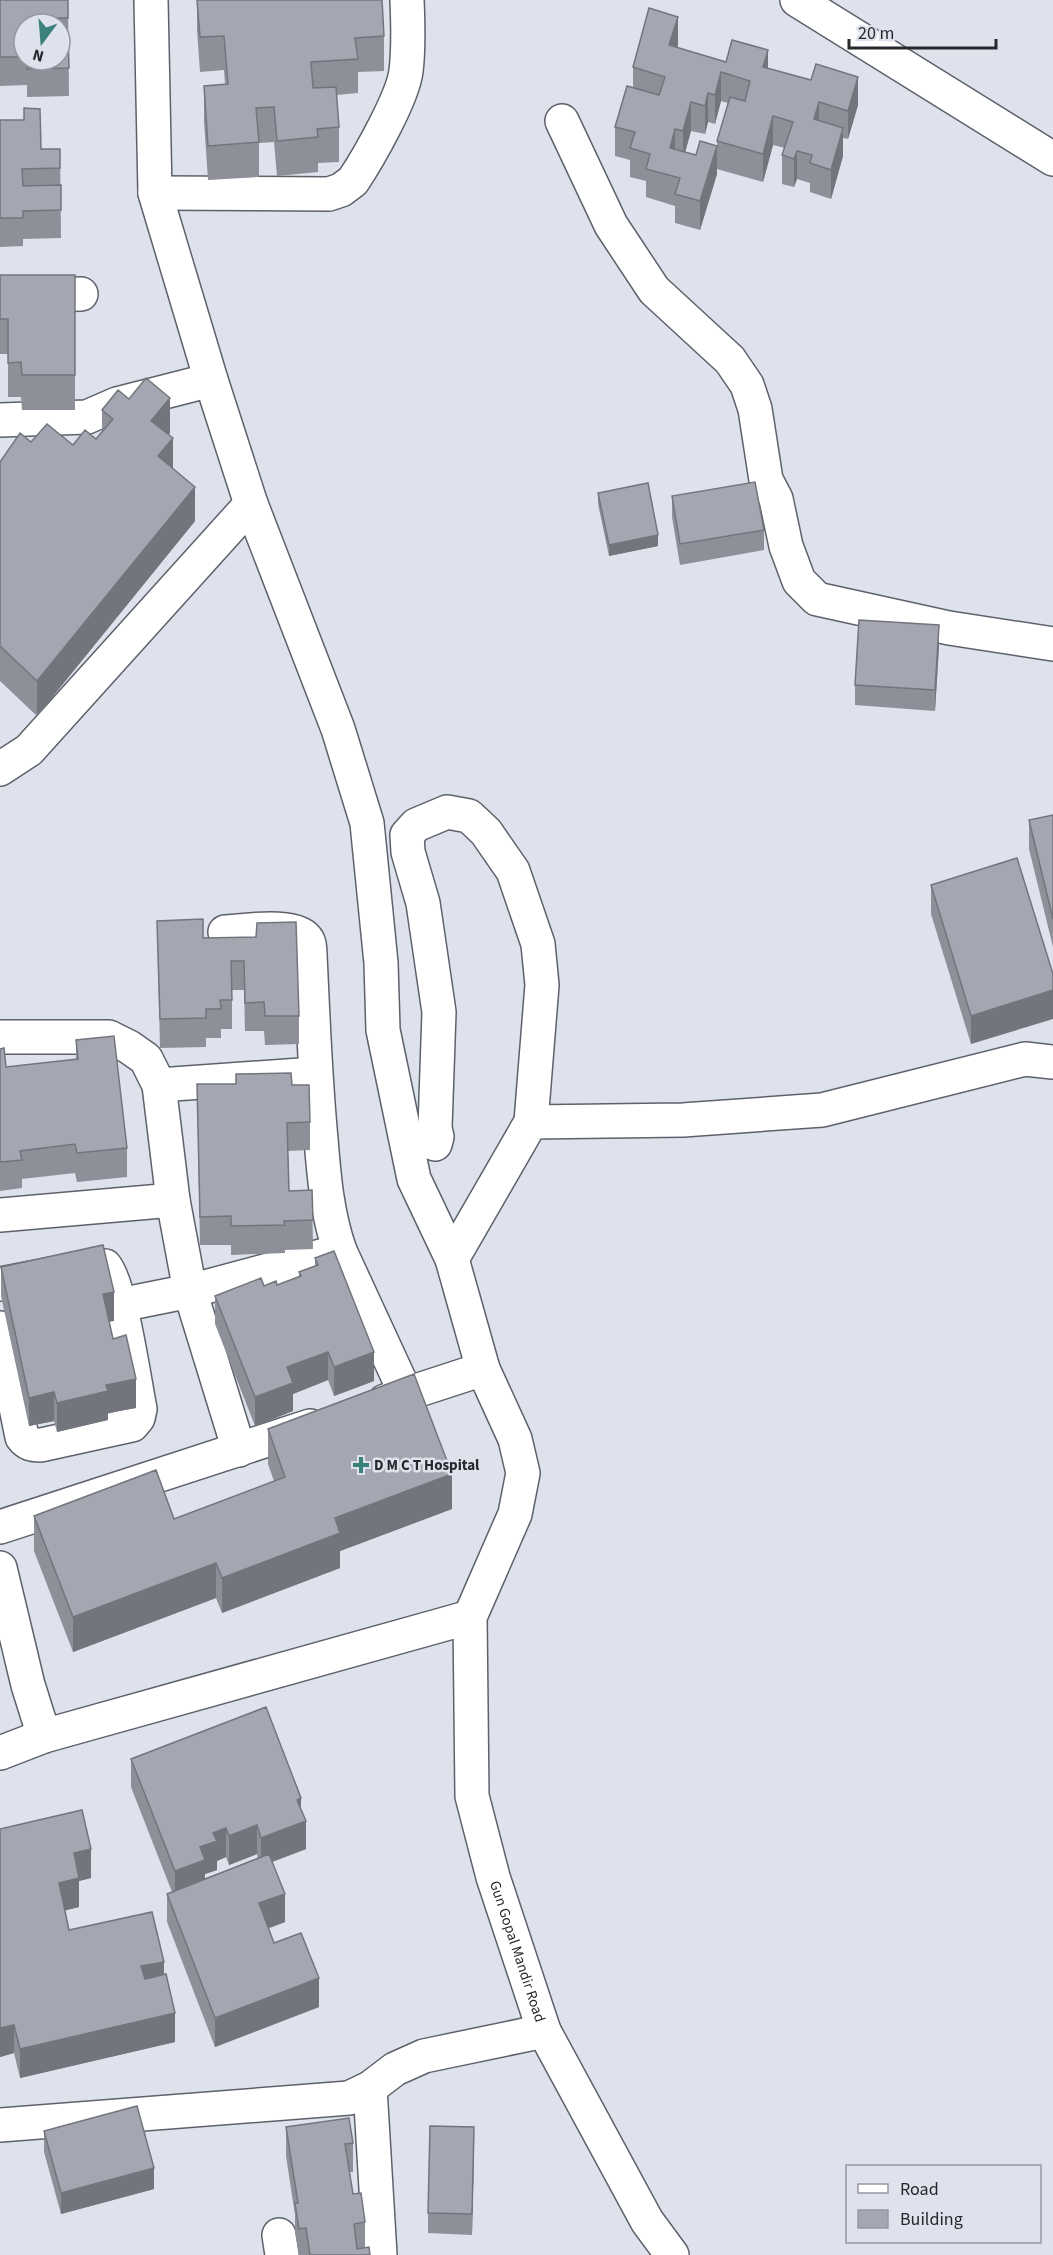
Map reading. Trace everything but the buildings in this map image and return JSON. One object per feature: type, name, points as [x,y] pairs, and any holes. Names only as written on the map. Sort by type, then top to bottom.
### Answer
[{"type":"street","points":[[0,1753],[45,1736],[471,1617],[515,1514],[523,1473],[515,1439],[483,1369],[452,1259],[414,1179],[383,1030],[381,963],[367,823],[338,729],[251,504],[211,380],[156,193],[151,0]]},
{"type":"street","points":[[156,193],[329,194],[341,190],[354,181],[401,92],[406,73],[407,0]]},
{"type":"street","points":[[797,0],[1053,159]]},
{"type":"street","points":[[562,121],[611,225],[654,290],[730,360],[747,385],[755,409],[766,480],[776,500],[786,546],[799,581],[817,599],[949,628],[1053,644]]},
{"type":"street","points":[[0,296],[81,294]]},
{"type":"street","points":[[0,420],[87,417],[117,404],[211,380]]},
{"type":"street","points":[[0,769],[29,750],[251,504]]},
{"type":"street","points":[[435,1144],[439,1012],[423,903],[408,852],[407,835],[416,825],[447,812],[469,816],[486,832],[513,871],[538,944],[542,985],[531,1122],[452,1259]]},
{"type":"street","points":[[225,932],[282,929],[300,933],[308,941],[315,1074],[327,1204],[332,1229],[406,1394]]},
{"type":"street","points":[[0,1037],[109,1036],[146,1059],[159,1085],[173,1200],[190,1291],[239,1450]]},
{"type":"street","points":[[531,1122],[683,1120],[822,1110],[1025,1059],[1053,1062]]},
{"type":"street","points":[[159,1085],[315,1074]]},
{"type":"street","points":[[0,1215],[173,1200]]},
{"type":"street","points":[[120,1305],[190,1291],[340,1251]]},
{"type":"street","points":[[0,1284],[94,1266],[105,1266],[110,1272],[120,1305],[140,1409],[138,1418],[132,1425],[41,1445],[26,1442],[22,1437],[4,1372],[0,1328]]},
{"type":"street","points":[[0,1527],[483,1369]]},
{"type":"street","points":[[0,1568],[28,1685],[45,1736]]},
{"type":"street","name":"Gun Gopal Mandir Road","points":[[471,1617],[472,1796],[493,1877],[544,2031],[647,2221],[672,2255]]},
{"type":"street","points":[[0,2125],[349,2098],[370,2088],[395,2069],[424,2056],[544,2031]]},
{"type":"street","points":[[370,2088],[380,2255]]},
{"type":"place","name":"D M C T Hospital","points":[[361,1465]]}]
